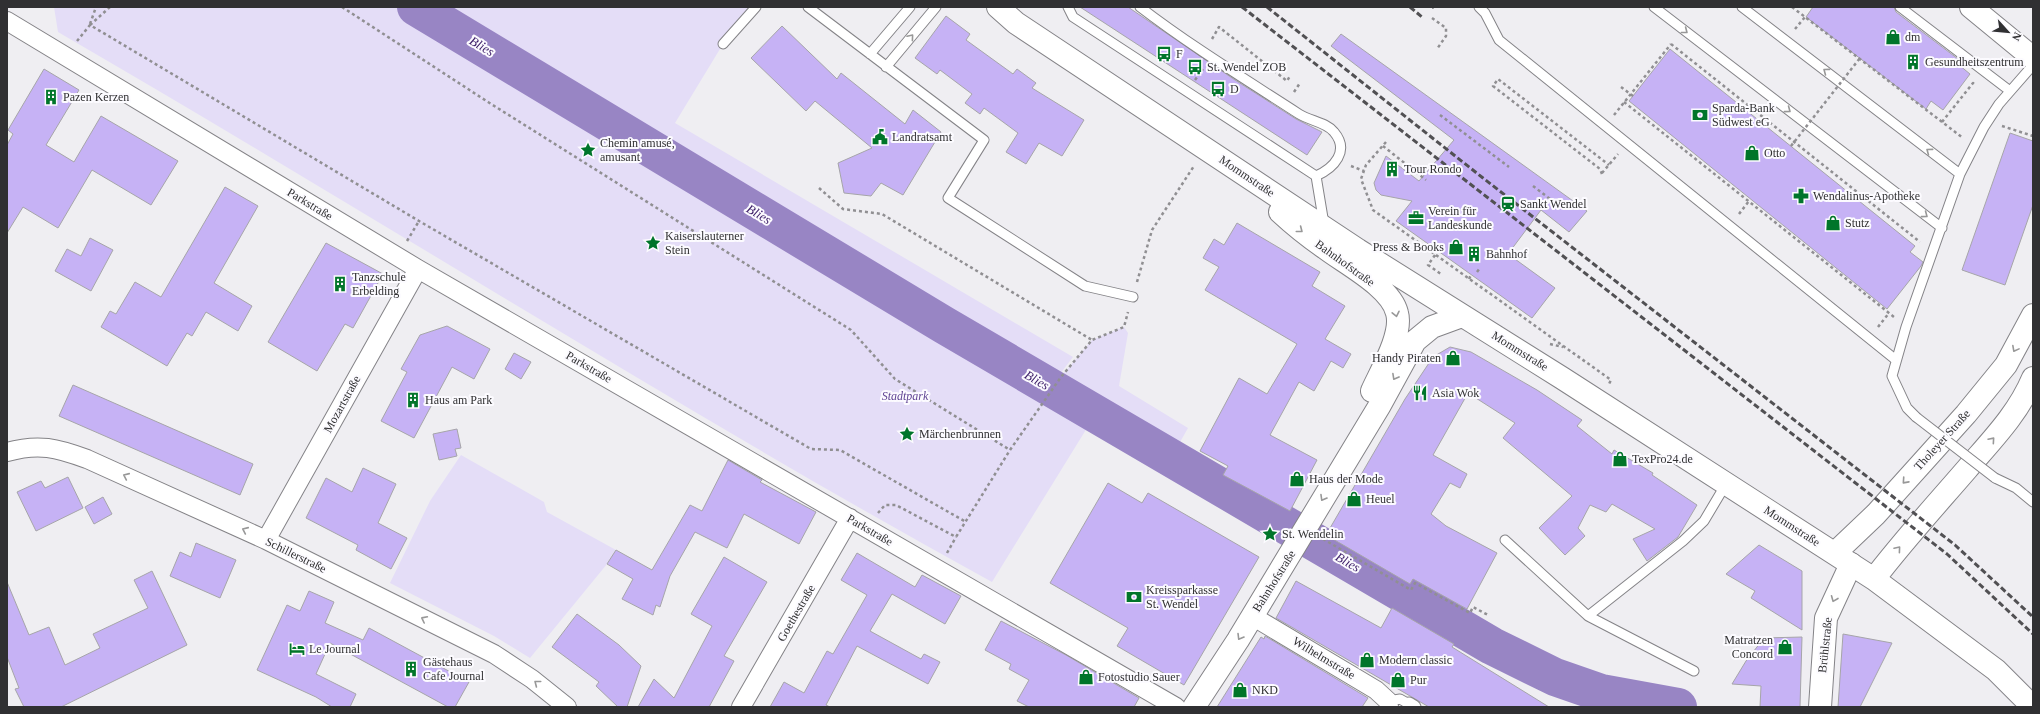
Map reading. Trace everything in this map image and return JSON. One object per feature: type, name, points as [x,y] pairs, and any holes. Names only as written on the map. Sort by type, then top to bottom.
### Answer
[{"type":"main road","name":"Mommstraße","points":[[998,7],[1016,23],[1324,228],[1598,401],[1874,579],[1996,670],[2033,707]]},
{"type":"main road","points":[[1971,7],[2033,58]]},
{"type":"main road","name":"Bahnhofstraße","points":[[1231,165],[1297,227],[1374,282],[1392,301],[1398,313],[1398,326],[1393,343],[1369,399],[1350,452]]},
{"type":"main road","name":"Tholeyer Straße","points":[[1843,559],[1876,514],[1976,402],[2006,365],[2033,314]]},
{"type":"main road","name":"Bahnhofstraße","points":[[1194,707],[1252,616],[1350,452],[1380,405],[1414,341],[1432,327],[1462,316]]},
{"type":"main road","points":[[1874,579],[1895,552],[2009,420],[2028,392],[2033,378]]},
{"type":"main road","name":"Brühlstraße","points":[[1820,707],[1826,618],[1843,559]]},
{"type":"street","name":"Parkstraße","points":[[7,21],[418,269],[1176,707]]},
{"type":"street","name":"Mozartstraße","points":[[266,540],[418,269]]},
{"type":"street","name":"Schillerstraße","points":[[7,452],[37,446],[58,448],[87,459],[266,540],[494,654],[532,680],[567,707]]},
{"type":"street","name":"Goethestraße","points":[[741,707],[850,518]]},
{"type":"street","name":"Wilhelmstraße","points":[[1252,616],[1376,690],[1388,704]]},
{"type":"lane","points":[[723,44],[756,7]]},
{"type":"lane","points":[[808,7],[984,140],[948,198],[1085,286],[1133,297]]},
{"type":"lane","points":[[870,54],[910,7]]},
{"type":"lane","points":[[886,67],[936,7]]},
{"type":"lane","points":[[1068,7],[1073,17],[1316,176],[1324,228]]},
{"type":"lane","points":[[1140,7],[1198,49],[1295,111],[1329,127],[1340,141],[1341,152],[1331,168],[1316,176]]},
{"type":"lane","points":[[1479,7],[1485,13],[1499,40],[1896,360]]},
{"type":"lane","points":[[1654,7],[1942,228]]},
{"type":"lane","points":[[1742,7],[1960,174]]},
{"type":"lane","points":[[1900,7],[2010,91]]},
{"type":"lane","points":[[2033,65],[1999,104],[1988,121],[1960,174],[1906,327],[1892,376],[1907,408],[1916,417],[1995,478],[2016,488],[2033,502]]},
{"type":"lane","points":[[1588,616],[1684,542],[1704,520],[1726,484]]},
{"type":"lane","points":[[1505,540],[1588,616],[1694,671]]},
{"type":"lane","points":[[1388,704],[1400,699],[1411,705]]},
{"type":"path","points":[[90,25],[96,7]]},
{"type":"path","points":[[64,55],[90,25],[110,7]]},
{"type":"path","points":[[342,7],[488,102],[851,330],[895,379],[1010,450]]},
{"type":"path","points":[[1792,7],[1974,147]]},
{"type":"path","points":[[1432,18],[1446,28],[1446,36],[1437,49]]},
{"type":"path","points":[[90,25],[426,225],[811,449],[840,450],[966,522]]},
{"type":"path","points":[[1219,27],[1287,80],[1290,76]]},
{"type":"path","points":[[1683,29],[1624,102],[1906,327]]},
{"type":"path","points":[[1671,44],[1933,252]]},
{"type":"path","points":[[1791,146],[1860,58]]},
{"type":"path","points":[[1498,79],[1609,165],[1602,174],[1600,169],[1567,145],[1493,86],[1498,79]]},
{"type":"path","points":[[1942,122],[1973,83],[1999,104]]},
{"type":"path","points":[[1294,92],[1300,84]]},
{"type":"path","points":[[1621,87],[1633,96]]},
{"type":"path","points":[[1440,115],[1509,167]]},
{"type":"path","points":[[1988,121],[2033,136]]},
{"type":"path","points":[[1386,142],[1366,166],[1361,179],[1373,210],[1611,380],[1598,401]]},
{"type":"path","points":[[1383,146],[1426,180]]},
{"type":"path","points":[[866,527],[885,505],[896,505],[956,537],[1010,450],[1043,405],[1061,377],[1092,340],[1124,327],[1152,230],[1194,166],[1199,169]]},
{"type":"path","points":[[1533,186],[1562,208]]},
{"type":"path","points":[[819,188],[843,209],[882,214],[1092,340]]},
{"type":"path","points":[[1431,268],[1428,265],[1435,255]]},
{"type":"path","points":[[1477,272],[1480,268]]},
{"type":"path","points":[[1469,279],[1471,275]]},
{"type":"path","points":[[1300,537],[1365,563],[1411,590],[1415,583],[1470,613],[1473,607],[1488,615]]},
{"type":"green space","name":"Stadtpark","points":[[54,7],[756,7],[723,44],[675,123],[1073,357],[1040,400],[1087,428],[992,582],[756,448],[175,100],[58,32]]},
{"type":"green space","points":[[1124,327],[1128,333],[1119,386],[1188,428],[1171,458],[1054,390],[1061,377],[1092,340]]},
{"type":"green space","points":[[461,455],[544,502],[547,512],[616,550],[607,564],[530,658],[494,636],[390,583],[430,501]]},
{"type":"building","points":[[1080,7],[1128,7],[1235,80],[1296,119],[1322,132],[1307,155]]},
{"type":"building","name":"Gesundheitszentrum","points":[[1813,7],[1894,7],[1896,12],[1962,62],[1959,65],[1970,74],[1943,110],[1931,101],[1926,109],[1806,17]]},
{"type":"building","name":"Landratsamt","points":[[946,16],[970,34],[966,40],[1013,74],[1017,69],[1036,83],[1032,88],[1084,120],[1062,156],[1039,143],[1026,164],[1006,152],[1018,133],[984,108],[980,114],[965,103],[972,94],[940,70],[937,74],[915,58]]},
{"type":"building","points":[[782,26],[837,79],[841,73],[905,124],[913,110],[941,132],[903,195],[881,183],[871,196],[844,193],[838,163],[872,148],[815,101],[806,111],[751,58]]},
{"type":"building","points":[[1341,34],[1587,211],[1569,232],[1541,210],[1508,254],[1555,288],[1532,318],[1396,221],[1412,201],[1381,195],[1376,190],[1374,183],[1386,156],[1419,181],[1454,140],[1331,46]]},
{"type":"building","points":[[1670,49],[1915,246],[1910,252],[1923,262],[1887,309],[1629,101]]},
{"type":"building","points":[[44,69],[79,90],[46,145],[74,162],[101,116],[178,161],[151,205],[92,170],[58,228],[23,207],[7,233],[7,145],[13,134],[8,130]]},
{"type":"building","points":[[2010,133],[2033,141],[2033,205],[2005,285],[1962,270]]},
{"type":"building","points":[[225,187],[258,206],[214,283],[252,306],[238,331],[206,312],[192,336],[187,333],[167,366],[101,327],[110,311],[116,314],[135,282],[161,297]]},
{"type":"building","points":[[1237,223],[1320,272],[1312,286],[1345,306],[1325,339],[1351,354],[1343,368],[1331,361],[1314,391],[1299,382],[1270,435],[1317,460],[1290,511],[1223,475],[1228,466],[1200,451],[1239,378],[1267,394],[1297,344],[1205,290],[1219,267],[1203,258],[1214,239],[1224,245]]},
{"type":"building","points":[[90,238],[113,250],[91,291],[55,271],[67,249],[81,256]]},
{"type":"building","points":[[326,243],[383,274],[353,328],[345,324],[317,371],[268,342]]},
{"type":"building","name":"Haus am Park","points":[[447,326],[490,349],[474,379],[452,367],[414,438],[381,421],[407,372],[401,369],[420,335]]},
{"type":"building","points":[[1450,347],[1471,352],[1537,390],[1582,420],[1577,426],[1612,454],[1614,450],[1653,473],[1652,475],[1697,505],[1678,537],[1647,561],[1633,539],[1655,529],[1612,504],[1606,512],[1590,505],[1578,528],[1585,536],[1565,555],[1539,528],[1572,496],[1503,438],[1515,423],[1468,393],[1433,455],[1467,474],[1460,488],[1450,483],[1431,514],[1446,526],[1497,553],[1467,609],[1413,579],[1410,584],[1326,535],[1405,399],[1433,357]]},
{"type":"building","points":[[514,353],[531,362],[521,379],[505,369]]},
{"type":"building","points":[[73,385],[253,464],[240,495],[59,416]]},
{"type":"building","points":[[457,429],[461,448],[455,449],[457,456],[439,460],[433,434]]},
{"type":"building","points":[[728,460],[762,480],[760,482],[816,512],[799,544],[744,514],[727,548],[695,532],[670,576],[660,607],[656,605],[653,615],[622,599],[633,579],[607,564],[616,550],[652,570],[690,505],[702,511]]},
{"type":"building","points":[[363,468],[396,484],[378,523],[407,538],[391,569],[356,550],[358,545],[306,518],[326,478],[352,492]]},
{"type":"building","points":[[68,477],[83,508],[36,531],[17,492],[41,481],[45,488]]},
{"type":"building","name":"Kreissparkasse St. Wendel","points":[[1108,483],[1142,503],[1148,493],[1259,557],[1184,685],[1117,646],[1128,628],[1050,583]]},
{"type":"building","points":[[103,497],[112,514],[94,524],[85,507]]},
{"type":"building","points":[[196,543],[236,560],[220,598],[170,576],[180,552],[191,557]]},
{"type":"building","points":[[1759,545],[1802,571],[1802,630],[1751,598],[1755,591],[1726,574]]},
{"type":"building","points":[[857,553],[915,587],[922,575],[961,596],[945,624],[892,594],[870,631],[921,659],[924,654],[940,662],[928,684],[857,646],[826,705],[830,707],[770,707],[784,682],[804,693],[827,651],[833,654],[867,595],[841,580]]},
{"type":"building","points":[[724,557],[767,582],[724,656],[734,661],[709,707],[638,707],[654,679],[674,698],[712,626],[691,614]]},
{"type":"building","points":[[152,571],[187,645],[61,707],[24,707],[15,689],[19,688],[7,657],[7,582],[29,635],[49,627],[65,665],[100,648],[93,634],[148,608],[134,580]]},
{"type":"building","points":[[1296,581],[1381,628],[1392,608],[1454,644],[1452,647],[1549,707],[1429,707],[1276,618]]},
{"type":"building","points":[[309,591],[334,602],[325,623],[363,640],[369,628],[469,682],[455,707],[448,707],[330,643],[316,674],[356,694],[350,707],[332,707],[316,697],[257,670],[287,605],[300,611]]},
{"type":"building","points":[[577,614],[619,645],[641,666],[627,707],[618,707],[596,686],[599,682],[552,647]]},
{"type":"building","points":[[1001,621],[1066,655],[1139,698],[1134,707],[1029,707],[1017,701],[1029,680],[1009,669],[1011,664],[985,650]]},
{"type":"building","points":[[1843,634],[1892,643],[1860,707],[1838,707]]},
{"type":"building","points":[[1265,636],[1368,698],[1362,707],[1217,707],[1261,637],[1264,639]]},
{"type":"building","points":[[1802,637],[1800,707],[1760,707],[1761,686],[1732,684],[1746,661],[1764,638]]},
{"type":"waterway","name":"Blies","points":[[416,7],[944,325],[1492,646],[1555,677],[1601,693],[1678,707]]},
{"type":"railway","points":[[1242,7],[1947,554],[2033,634]]},
{"type":"railway","points":[[1267,7],[1483,178],[1955,545],[2033,617]]},
{"type":"railway","points":[[1410,7],[1422,17]]},
{"type":"place","name":"dm","points":[[1893,37]]},
{"type":"place","name":"F","points":[[1164,54]]},
{"type":"place","name":"Gesundheitszentrum","points":[[1913,62]]},
{"type":"place","name":"St. Wendel ZOB","points":[[1195,67]]},
{"type":"place","name":"D","points":[[1218,89]]},
{"type":"place","name":"Pazen Kerzen","points":[[51,97]]},
{"type":"place","name":"Sparda-Bank Südwest eG","points":[[1700,115]]},
{"type":"place","name":"Landratsamt","points":[[880,137]]},
{"type":"place","name":"Chemin amusé, amusant","points":[[588,150]]},
{"type":"place","name":"Otto","points":[[1752,153]]},
{"type":"place","name":"Tour Rondo","points":[[1392,169]]},
{"type":"place","name":"Wendalinus-Apotheke","points":[[1801,196]]},
{"type":"place","name":"Sankt Wendel","points":[[1508,204]]},
{"type":"place","name":"Verein für Landeskunde","points":[[1416,218]]},
{"type":"place","name":"Stutz","points":[[1833,223]]},
{"type":"place","name":"Kaiserslauterner Stein","points":[[653,243]]},
{"type":"place","name":"Press & Books","points":[[1456,247]]},
{"type":"place","name":"Bahnhof","points":[[1474,254]]},
{"type":"place","name":"Tanzschule Erbelding","points":[[340,284]]},
{"type":"place","name":"Handy Piraten","points":[[1453,358]]},
{"type":"place","name":"Asia Wok","points":[[1420,393]]},
{"type":"place","name":"Haus am Park","points":[[413,400]]},
{"type":"place","name":"Märchenbrunnen","points":[[907,434]]},
{"type":"place","name":"TexPro24.de","points":[[1620,459]]},
{"type":"place","name":"Haus der Mode","points":[[1297,479]]},
{"type":"place","name":"Heuel","points":[[1354,499]]},
{"type":"place","name":"St. Wendelin","points":[[1270,534]]},
{"type":"place","name":"Kreissparkasse St. Wendel","points":[[1134,597]]},
{"type":"place","name":"Matratzen Concord","points":[[1785,647]]},
{"type":"place","name":"Le Journal","points":[[297,649]]},
{"type":"place","name":"Modern classic","points":[[1367,660]]},
{"type":"place","name":"Gästehaus Cafe Journal","points":[[411,669]]},
{"type":"place","name":"Fotostudio Sauer","points":[[1086,677]]},
{"type":"place","name":"Pur","points":[[1398,680]]},
{"type":"place","name":"NKD","points":[[1240,690]]}]
